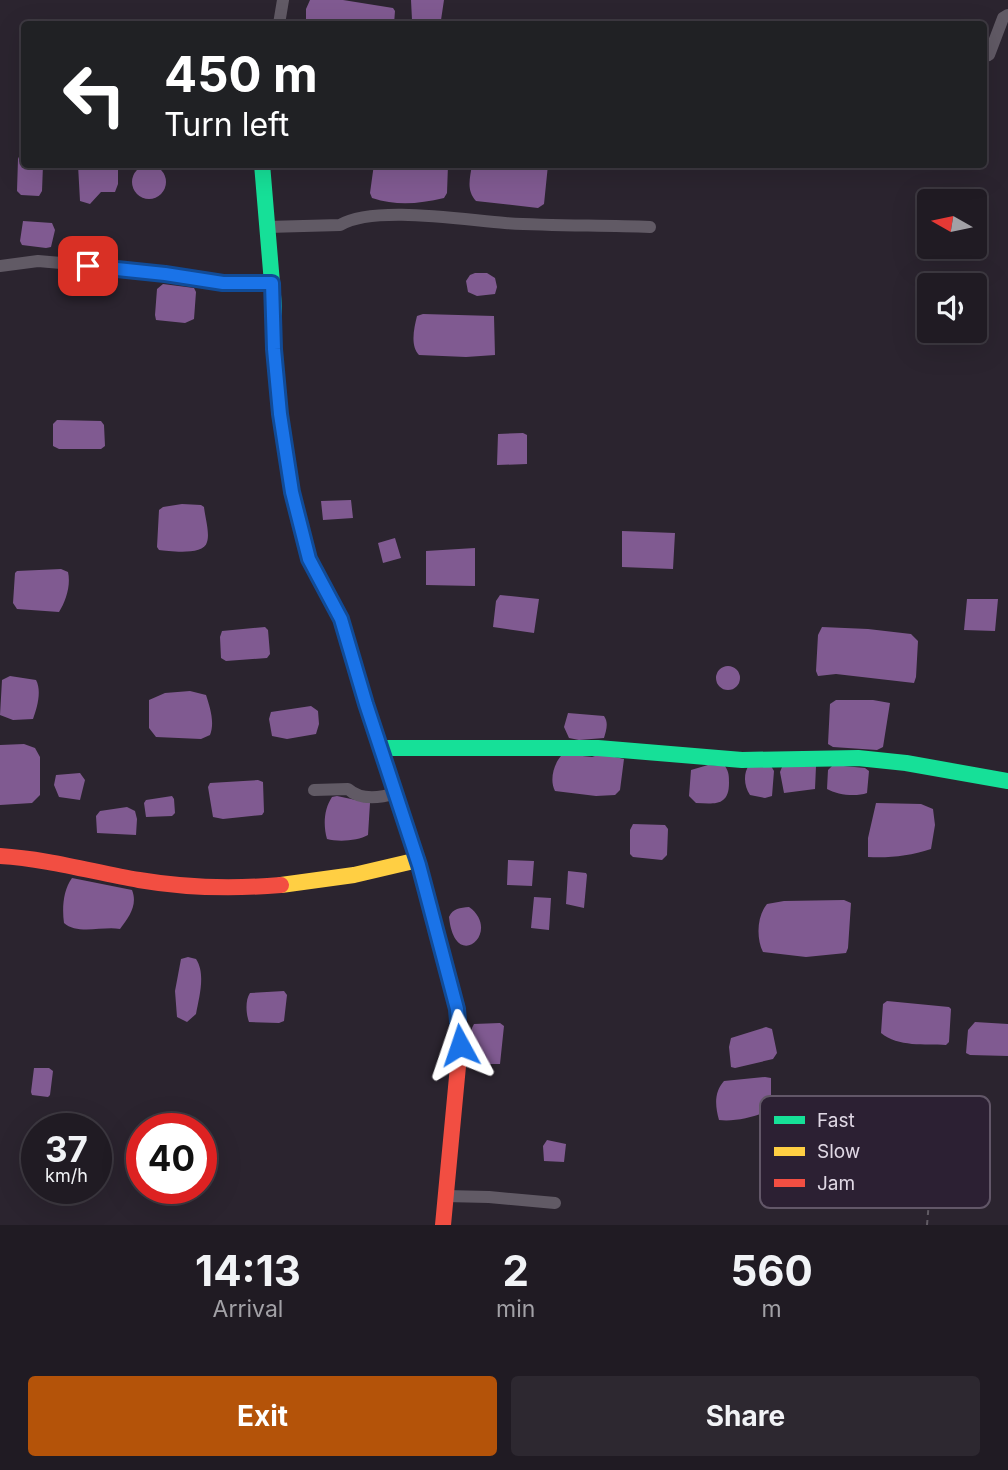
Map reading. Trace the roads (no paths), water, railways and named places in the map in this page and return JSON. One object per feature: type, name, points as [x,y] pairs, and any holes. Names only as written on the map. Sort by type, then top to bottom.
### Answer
[{"type":"street","points":[[280,21],[283,0]]},
{"type":"street","points":[[987,55],[1003,18],[1008,15]]},
{"type":"street","points":[[262,168],[272,283],[274,349],[292,492],[309,559],[341,619],[418,860],[454,995],[460,1045],[443,1225]]},
{"type":"street","points":[[267,227],[340,225],[369,215],[454,218],[516,224],[650,227]]},
{"type":"street","points":[[0,266],[49,262],[223,283],[272,283]]},
{"type":"street","points":[[381,748],[585,747],[742,760],[858,758],[906,763],[1008,781]]},
{"type":"street","points":[[314,790],[348,789],[354,795],[362,797],[396,793]]},
{"type":"street","points":[[0,856],[47,862],[154,883],[219,888],[328,880],[418,860]]},
{"type":"street","points":[[445,1196],[555,1203]]}]
